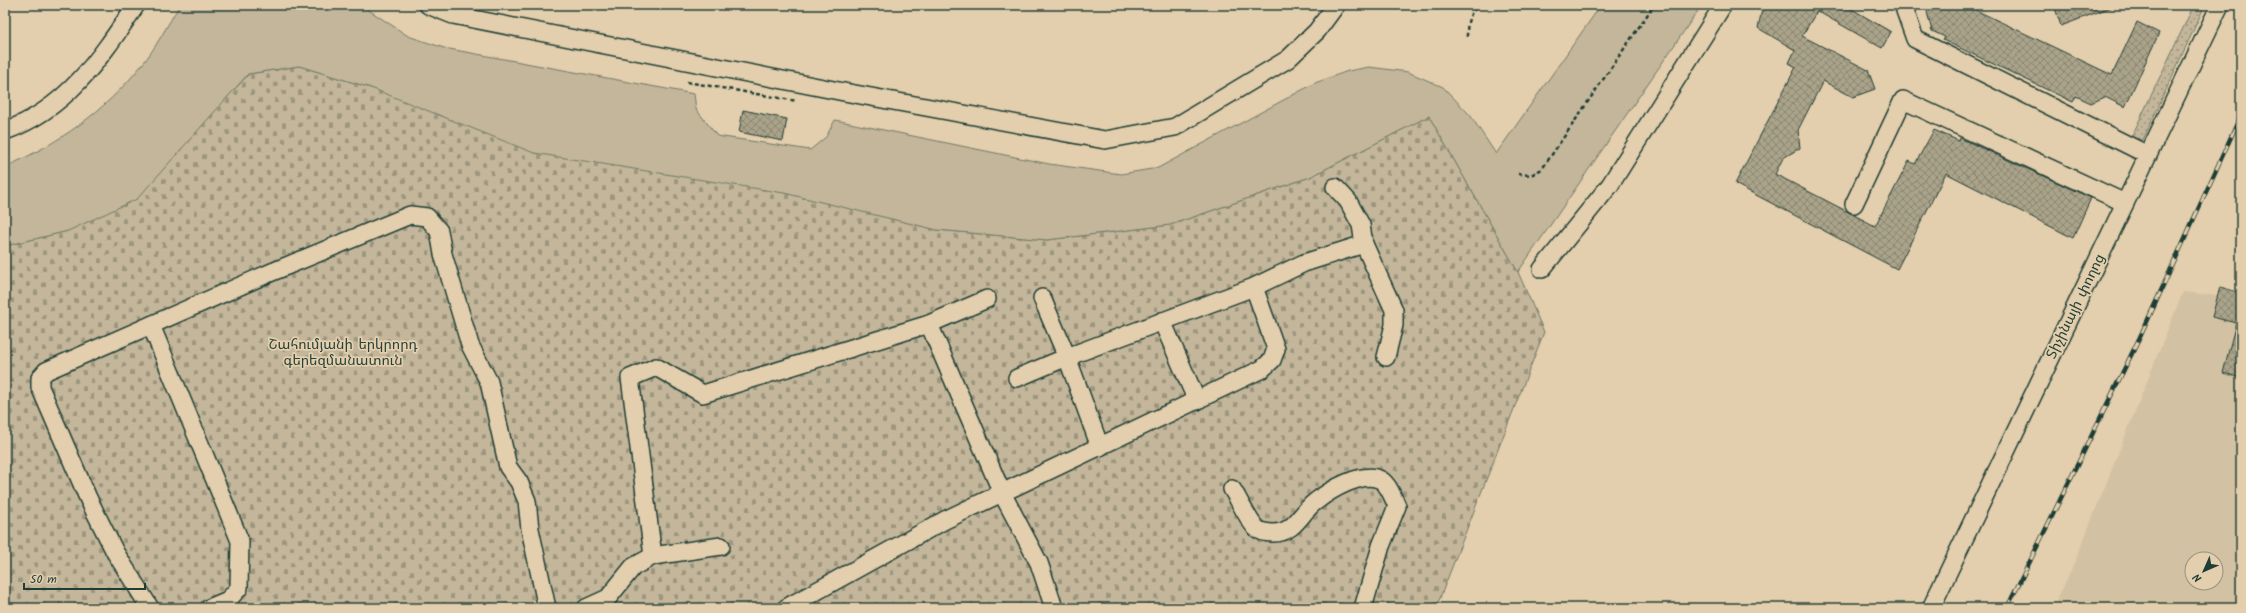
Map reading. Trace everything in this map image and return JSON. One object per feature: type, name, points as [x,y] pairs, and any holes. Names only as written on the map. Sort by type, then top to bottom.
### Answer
[{"type":"street","points":[[5,131],[39,116],[74,88],[102,55],[136,5]]},
{"type":"street","points":[[428,5],[453,15],[562,37],[836,91],[1105,140],[1175,127],[1288,58],[1317,30],[1336,5]]},
{"type":"street","points":[[1542,270],[1610,185],[1724,5]]},
{"type":"street","points":[[1903,5],[1915,39],[2148,155]]},
{"type":"street","name":"Տիչինայի փողոց","points":[[1931,608],[2220,5]]},
{"type":"street","points":[[1854,204],[1903,100],[2125,203]]},
{"type":"street","points":[[1335,187],[1348,201],[1361,225],[1364,244],[1394,310],[1394,325],[1386,358]]},
{"type":"street","points":[[150,608],[115,552],[88,498],[40,387],[40,378],[46,371],[410,215],[427,217],[439,231],[443,254],[470,345],[489,382],[508,467],[519,482],[527,501],[530,529],[547,608]]},
{"type":"street","points":[[1017,378],[1067,357],[1254,287],[1304,263],[1364,244]]},
{"type":"street","points":[[786,608],[945,520],[1262,369],[1272,360],[1276,349],[1254,287]]},
{"type":"street","points":[[1042,298],[1067,357],[1100,447]]},
{"type":"street","points":[[653,556],[630,378],[656,367],[703,394],[929,324],[986,299]]},
{"type":"street","points":[[1162,321],[1197,401]]},
{"type":"street","points":[[929,324],[1002,493],[1039,563],[1054,608]]},
{"type":"street","points":[[151,325],[240,542],[239,588],[228,600],[209,608]]},
{"type":"street","points":[[1232,489],[1256,528],[1268,533],[1283,533],[1297,522],[1314,502],[1358,477],[1370,477],[1382,480],[1391,493],[1397,506],[1381,546],[1364,608]]},
{"type":"street","points":[[586,608],[608,598],[633,568],[653,556],[721,546]]},
{"type":"path","points":[[1467,36],[1467,24],[1472,10],[1480,5]]},
{"type":"path","points":[[1518,174],[1531,175],[1542,169],[1654,5]]},
{"type":"path","points":[[687,82],[801,102]]},
{"type":"shaded area","points":[[2183,292],[2241,299],[2241,608],[2053,608],[2072,569]]},
{"type":"green space","points":[[180,5],[361,5],[408,36],[444,48],[694,94],[696,109],[717,136],[810,150],[826,137],[835,120],[1049,164],[1121,174],[1158,168],[1315,83],[1348,71],[1369,67],[1408,72],[1443,87],[1470,115],[1496,154],[1601,5],[1702,5],[1518,272],[1429,116],[1310,177],[1170,225],[1047,240],[937,230],[784,193],[534,153],[371,88],[299,66],[248,74],[137,199],[68,231],[5,246],[5,167],[44,148],[62,137],[96,112],[141,66],[157,44]]},
{"type":"green space","points":[[2194,5],[2205,5],[2143,140],[2131,138]]},
{"type":"green space","name":"Շահումյանի երկրորդ գերեզմանատուն","points":[[299,66],[371,88],[937,230],[1047,240],[1170,225],[1310,177],[1429,116],[1518,272],[1544,332],[1436,608],[5,608],[5,246],[68,231],[189,138],[249,74]]},
{"type":"building","points":[[1763,5],[1845,5],[1891,32],[1882,48],[1817,11],[1802,36],[1868,70],[1875,89],[1853,97],[1823,81],[1798,130],[1800,148],[1783,158],[1775,174],[1875,226],[1909,161],[1915,164],[1934,130],[1959,141],[1960,138],[2091,198],[2073,238],[1946,173],[1897,269],[1735,184],[1796,67],[1789,63],[1795,50],[1758,28]]},
{"type":"building","points":[[1930,5],[1965,5],[2112,75],[2137,22],[2159,33],[2125,107],[2105,97],[2091,103],[2076,96],[2073,102],[1943,40],[1945,37],[1932,31],[1927,12]]},
{"type":"building","points":[[2054,5],[2113,5],[2114,6],[2061,26]]},
{"type":"building","points":[[743,110],[787,119],[783,141],[739,132]]},
{"type":"building","points":[[2220,287],[2241,293],[2241,378],[2223,373],[2236,323],[2212,317]]},
{"type":"railway","points":[[2007,608],[2140,337],[2241,115]]}]
